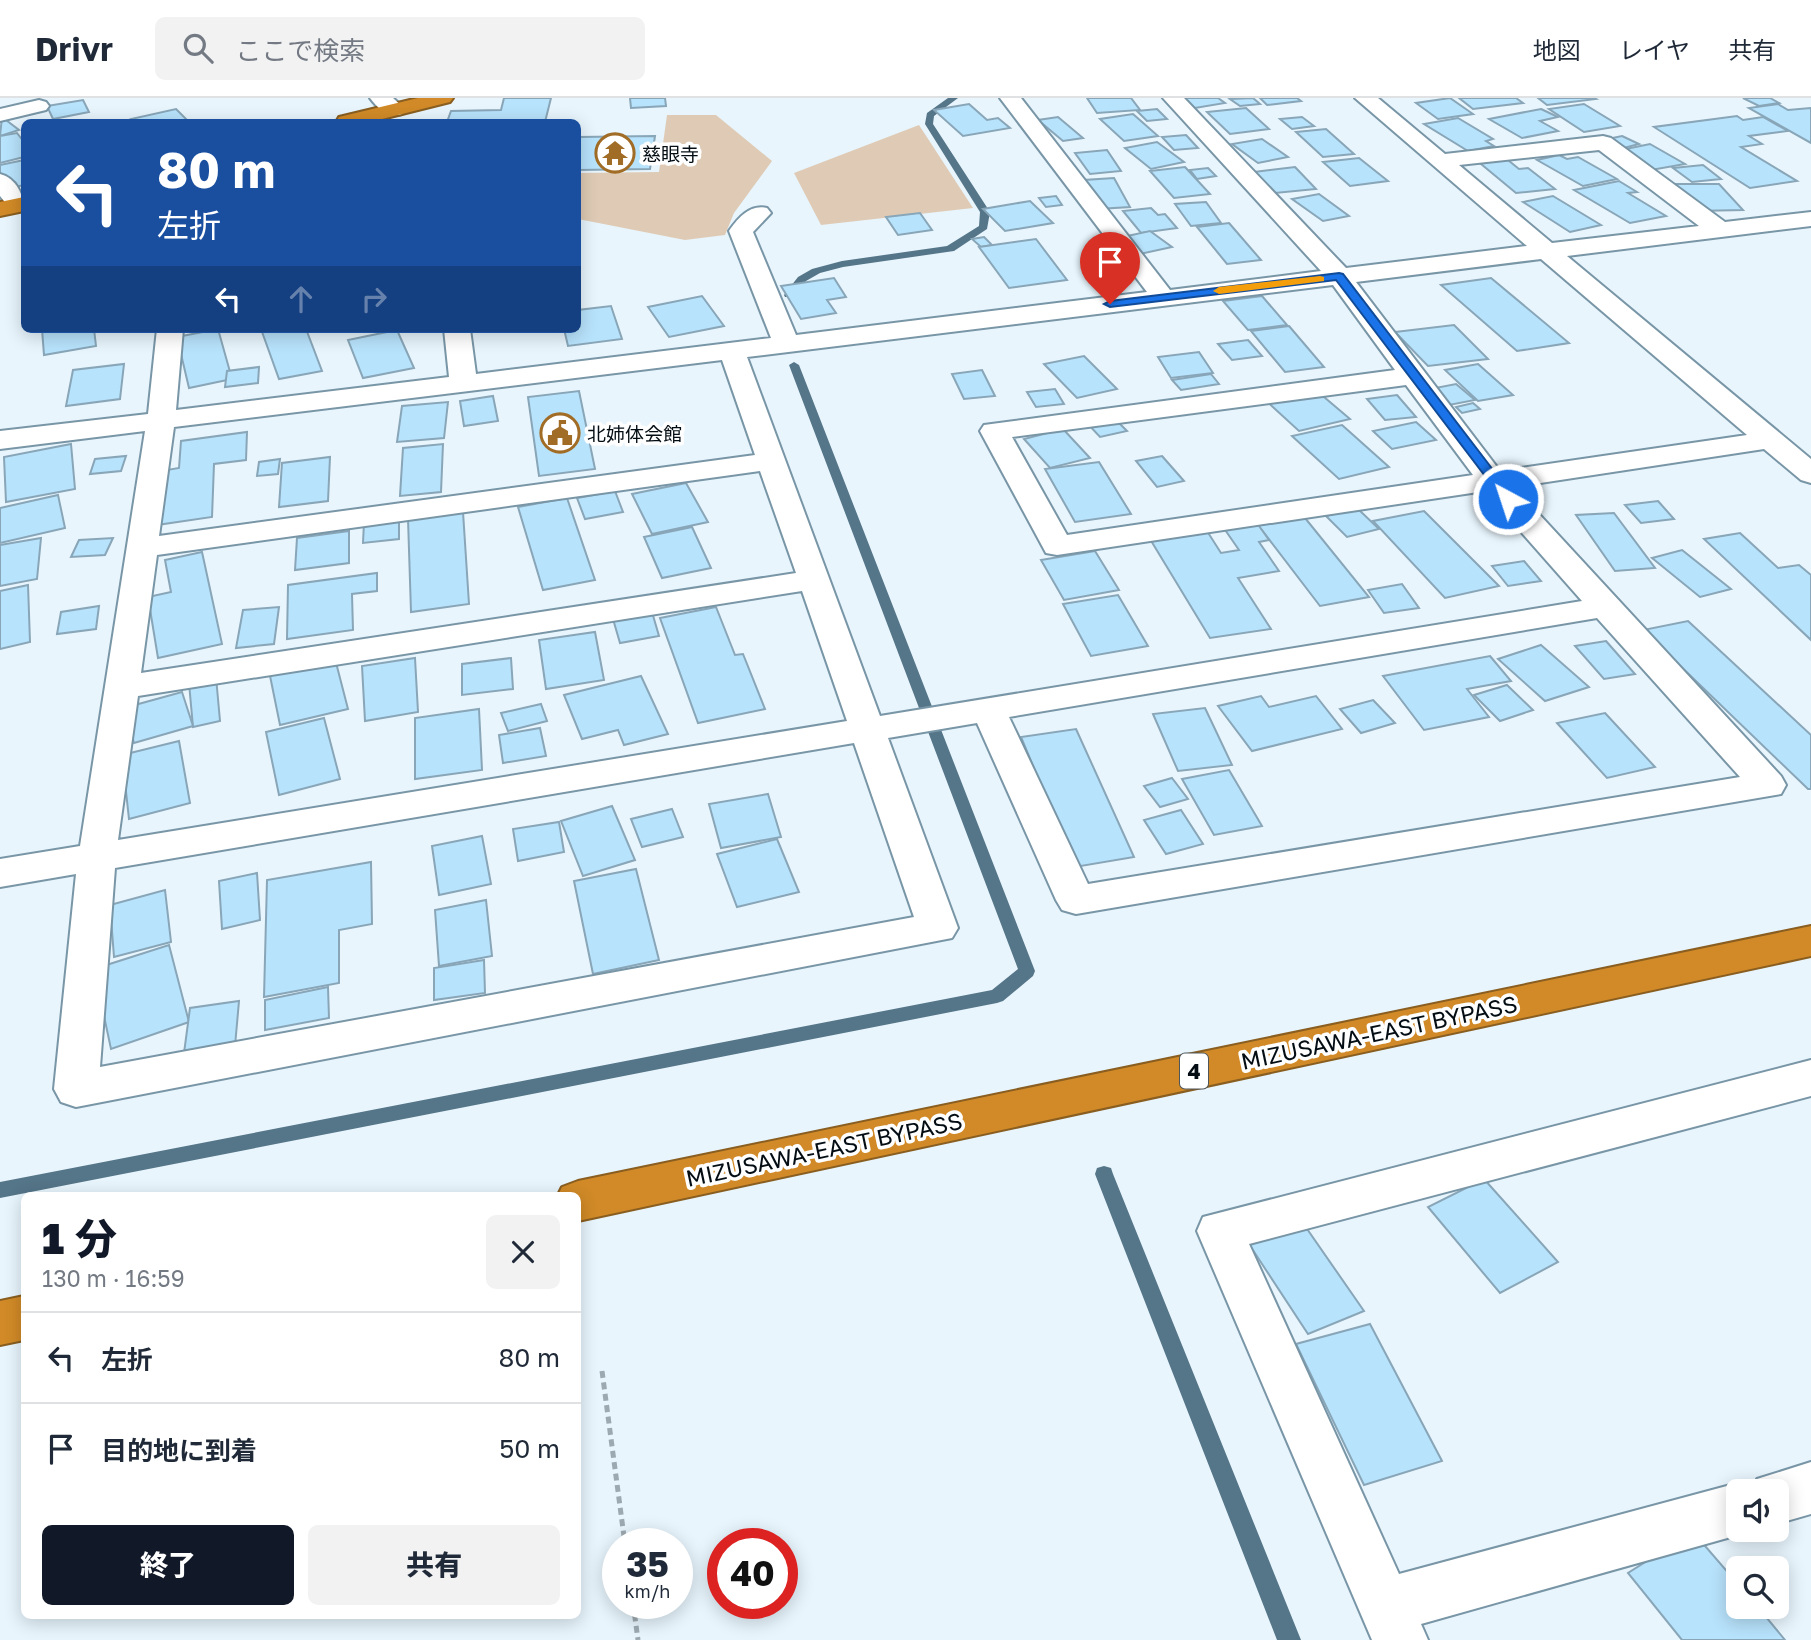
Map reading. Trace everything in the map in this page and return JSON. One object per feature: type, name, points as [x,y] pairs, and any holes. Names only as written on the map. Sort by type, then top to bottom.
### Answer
[{"type":"highway","points":[[354,119],[388,104],[443,98]]},
{"type":"highway","name":"MIZUSAWA-EAST BYPASS","points":[[581,1200],[1811,941]]},
{"type":"highway","points":[[0,1323],[21,1319]]},
{"type":"street","points":[[1010,98],[1163,297]]},
{"type":"street","points":[[988,709],[1076,900],[1768,785],[1492,481],[1339,276],[1172,98]]},
{"type":"street","points":[[1365,98],[1811,474]]},
{"type":"street","points":[[0,115],[35,102],[51,119]]},
{"type":"street","points":[[1439,162],[1603,143],[1720,230]]},
{"type":"street","points":[[0,181],[15,206]]},
{"type":"street","points":[[758,213],[741,231],[787,344]]},
{"type":"street","points":[[0,440],[1811,219]]},
{"type":"street","points":[[170,333],[161,421],[97,857],[76,1089],[938,928],[732,351]]},
{"type":"street","points":[[457,333],[463,383]]},
{"type":"street","points":[[1412,376],[994,431],[1057,546],[1769,440]]},
{"type":"street","points":[[143,548],[772,461]]},
{"type":"street","points":[[123,687],[814,580]]},
{"type":"street","points":[[0,873],[1605,607]]},
{"type":"street","points":[[1726,1513],[1393,1623],[1220,1231],[1811,1079]]},
{"type":"street","points":[[1789,1494],[1811,1488]]},
{"type":"path","points":[[602,1371],[623,1528]]},
{"type":"path","points":[[635,1619],[638,1640]]},
{"type":"shaded area","points":[[667,115],[716,115],[772,161],[734,213],[725,235],[685,240],[581,220],[581,173],[659,172]]},
{"type":"shaded area","points":[[919,125],[973,208],[821,225],[794,173]]},
{"type":"building","points":[[504,98],[551,98],[546,119],[448,119],[451,111],[501,110]]},
{"type":"building","points":[[630,98],[665,98],[666,106],[631,108]]},
{"type":"building","points":[[1087,98],[1131,98],[1140,110],[1097,113]]},
{"type":"building","points":[[1183,98],[1218,98],[1225,103],[1195,108]]},
{"type":"building","points":[[1253,98],[1260,104],[1240,106],[1230,99]]},
{"type":"building","points":[[1260,98],[1297,98],[1301,101],[1267,105]]},
{"type":"building","points":[[1450,98],[1473,114],[1438,119],[1416,103]]},
{"type":"building","points":[[1459,98],[1516,98],[1523,103],[1473,109]]},
{"type":"building","points":[[1538,98],[1594,98],[1596,99],[1547,105]]},
{"type":"building","points":[[1743,98],[1770,98],[1779,103],[1759,106]]},
{"type":"building","points":[[83,100],[89,112],[53,119],[47,106]]},
{"type":"building","points":[[969,104],[987,120],[998,118],[1010,128],[963,136],[934,110]]},
{"type":"building","points":[[1584,104],[1620,126],[1584,132],[1549,109]]},
{"type":"building","points":[[1778,104],[1788,110],[1811,108],[1811,143],[1749,108]]},
{"type":"building","points":[[1246,108],[1269,129],[1230,134],[1207,112]]},
{"type":"building","points":[[176,109],[186,119],[131,119]]},
{"type":"building","points":[[1157,109],[1167,119],[1147,121],[1137,111]]},
{"type":"building","points":[[1541,109],[1558,117],[1540,121],[1558,131],[1522,138],[1489,119]]},
{"type":"building","points":[[1133,114],[1158,136],[1124,141],[1100,119]]},
{"type":"building","points":[[1737,116],[1743,120],[1763,117],[1788,131],[1749,136],[1762,144],[1741,147],[1797,181],[1750,188],[1654,127]]},
{"type":"building","points":[[2,117],[19,130],[0,136]]},
{"type":"building","points":[[1058,117],[1083,138],[1063,141],[1038,120]]},
{"type":"building","points":[[1302,117],[1314,126],[1292,129],[1280,119]]},
{"type":"building","points":[[1458,118],[1493,139],[1486,141],[1494,146],[1468,151],[1424,124]]},
{"type":"building","points":[[1326,129],[1354,154],[1323,157],[1296,132]]},
{"type":"building","points":[[17,133],[21,138],[21,158],[0,163],[0,136]]},
{"type":"building","points":[[1186,135],[1198,148],[1174,150],[1162,137]]},
{"type":"building","name":"慈眼寺","points":[[655,136],[650,169],[581,170],[581,137]]},
{"type":"building","points":[[1622,136],[1639,144],[1620,149],[1603,140]]},
{"type":"building","points":[[1262,139],[1288,157],[1258,163],[1232,144]]},
{"type":"building","points":[[1157,142],[1184,162],[1151,169],[1125,148]]},
{"type":"building","points":[[1650,144],[1685,164],[1651,170],[1616,151]]},
{"type":"building","points":[[1107,150],[1121,171],[1090,174],[1075,153]]},
{"type":"building","points":[[1559,155],[1567,159],[1578,157],[1617,179],[1583,186],[1537,160]]},
{"type":"building","points":[[1503,156],[1519,169],[1528,168],[1555,189],[1516,193],[1475,159]]},
{"type":"building","points":[[1359,158],[1388,181],[1350,186],[1323,162]]},
{"type":"building","points":[[21,161],[21,186],[6,189],[0,176],[0,165]]},
{"type":"building","points":[[1703,165],[1721,179],[1692,182],[1673,168]]},
{"type":"building","points":[[1185,167],[1210,194],[1174,198],[1150,171]]},
{"type":"building","points":[[1295,167],[1316,189],[1275,193],[1254,172]]},
{"type":"building","points":[[1208,168],[1216,176],[1197,179],[1190,170]]},
{"type":"building","points":[[1114,178],[1130,207],[1098,209],[1084,180]]},
{"type":"building","points":[[1619,181],[1637,192],[1628,193],[1666,216],[1630,223],[1574,190]]},
{"type":"building","points":[[1671,184],[1719,184],[1743,210],[1694,211]]},
{"type":"building","points":[[1319,194],[1349,216],[1323,221],[1292,199]]},
{"type":"building","points":[[1056,196],[1062,205],[1046,207],[1039,198]]},
{"type":"building","points":[[1553,196],[1601,225],[1570,232],[1523,202]]},
{"type":"building","points":[[1030,201],[1053,223],[1005,231],[983,209]]},
{"type":"building","points":[[1206,202],[1221,223],[1191,226],[1175,204]]},
{"type":"building","points":[[1151,208],[1158,215],[1165,214],[1177,228],[1141,233],[1123,211]]},
{"type":"building","points":[[920,213],[932,230],[898,235],[886,217]]},
{"type":"building","points":[[1229,223],[1261,260],[1227,264],[1197,227]]},
{"type":"building","points":[[1150,231],[1172,247],[1140,254],[1118,238]]},
{"type":"building","points":[[984,237],[992,245],[981,247],[972,239]]},
{"type":"building","points":[[1036,239],[1067,280],[1009,288],[979,247]]},
{"type":"building","points":[[834,278],[846,297],[827,300],[836,313],[801,319],[781,286]]},
{"type":"building","points":[[1491,278],[1569,343],[1517,351],[1441,285]]},
{"type":"building","points":[[702,296],[724,326],[669,337],[648,307]]},
{"type":"building","points":[[1262,296],[1287,325],[1248,330],[1223,301]]},
{"type":"building","points":[[611,306],[622,339],[568,346],[565,333],[581,333],[581,310]]},
{"type":"building","points":[[1454,325],[1488,359],[1428,366],[1395,332]]},
{"type":"building","points":[[1289,326],[1324,367],[1285,372],[1251,331]]},
{"type":"building","points":[[42,333],[94,333],[96,346],[44,355]]},
{"type":"building","points":[[219,333],[232,379],[189,388],[177,337]]},
{"type":"building","points":[[262,333],[308,333],[322,371],[279,379]]},
{"type":"building","points":[[382,333],[398,333],[414,368],[363,378],[348,340]]},
{"type":"building","points":[[1248,340],[1262,356],[1232,360],[1218,344]]},
{"type":"building","points":[[1199,352],[1213,373],[1171,378],[1158,357]]},
{"type":"building","points":[[1084,356],[1117,389],[1077,398],[1044,364]]},
{"type":"building","points":[[124,364],[120,399],[66,406],[73,370]]},
{"type":"building","points":[[1478,364],[1513,395],[1478,401],[1445,370]]},
{"type":"building","points":[[259,367],[258,383],[225,387],[227,371]]},
{"type":"building","points":[[982,370],[995,396],[964,399],[952,374]]},
{"type":"building","points":[[1211,374],[1219,384],[1181,390],[1172,380]]},
{"type":"building","points":[[1456,384],[1475,400],[1449,405],[1430,389]]},
{"type":"building","points":[[1311,386],[1350,419],[1299,431],[1262,397]]},
{"type":"building","points":[[1055,389],[1064,404],[1036,407],[1027,392]]},
{"type":"building","name":"北姉体会館","points":[[579,391],[595,469],[539,476],[528,397]]},
{"type":"building","points":[[1397,395],[1416,417],[1385,420],[1367,399]]},
{"type":"building","points":[[493,396],[498,421],[464,426],[460,401]]},
{"type":"building","points":[[448,402],[444,438],[397,442],[402,406]]},
{"type":"building","points":[[1473,403],[1480,409],[1462,413],[1456,407]]},
{"type":"building","points":[[1113,417],[1127,431],[1100,437],[1087,423]]},
{"type":"building","points":[[1416,422],[1436,440],[1392,449],[1373,431]]},
{"type":"building","points":[[1342,425],[1389,467],[1339,479],[1292,436]]},
{"type":"building","points":[[1063,429],[1090,458],[1050,468],[1024,439]]},
{"type":"building","points":[[247,432],[246,460],[214,464],[212,517],[157,525],[161,471],[179,468],[181,441]]},
{"type":"building","points":[[71,444],[75,489],[6,502],[4,457]]},
{"type":"building","points":[[443,444],[441,492],[400,496],[403,448]]},
{"type":"building","points":[[126,456],[121,471],[90,474],[95,459]]},
{"type":"building","points":[[1162,456],[1184,481],[1157,487],[1136,461]]},
{"type":"building","points":[[330,457],[328,501],[279,507],[282,463]]},
{"type":"building","points":[[280,459],[278,474],[257,476],[259,462]]},
{"type":"building","points":[[1099,462],[1131,514],[1075,522],[1045,469]]},
{"type":"building","points":[[686,483],[708,522],[652,534],[632,494]]},
{"type":"building","points":[[615,491],[623,512],[585,519],[577,498]]},
{"type":"building","points":[[58,495],[65,528],[0,543],[0,508]]},
{"type":"building","points":[[567,498],[595,580],[543,590],[518,507]]},
{"type":"building","points":[[1658,501],[1674,519],[1641,523],[1625,505]]},
{"type":"building","points":[[1357,508],[1379,529],[1347,537],[1326,516]]},
{"type":"building","points":[[1424,511],[1499,586],[1445,598],[1373,521]]},
{"type":"building","points":[[463,512],[469,604],[411,612],[408,519]]},
{"type":"building","points":[[1301,513],[1369,597],[1320,606],[1255,521]]},
{"type":"building","points":[[1614,513],[1655,568],[1615,571],[1576,515]]},
{"type":"building","points":[[399,517],[399,539],[363,543],[364,522]]},
{"type":"building","points":[[1254,519],[1269,540],[1259,542],[1279,571],[1238,578],[1271,629],[1210,638],[1150,539],[1207,531],[1221,553],[1239,550],[1221,524]]},
{"type":"building","points":[[692,527],[711,568],[662,578],[644,537]]},
{"type":"building","points":[[349,531],[349,563],[295,570],[297,538]]},
{"type":"building","points":[[1740,533],[1778,568],[1799,565],[1811,575],[1811,640],[1704,539]]},
{"type":"building","points":[[41,538],[37,579],[0,586],[0,545]]},
{"type":"building","points":[[113,538],[105,555],[71,557],[79,540]]},
{"type":"building","points":[[1682,550],[1731,589],[1700,597],[1652,558]]},
{"type":"building","points":[[1095,551],[1119,590],[1064,600],[1041,560]]},
{"type":"building","points":[[202,552],[222,644],[158,658],[148,597],[171,592],[165,560]]},
{"type":"building","points":[[1524,561],[1541,581],[1508,586],[1492,566]]},
{"type":"building","points":[[377,573],[377,591],[352,594],[353,630],[287,639],[288,585]]},
{"type":"building","points":[[1402,584],[1419,608],[1384,613],[1368,590]]},
{"type":"building","points":[[28,585],[30,642],[0,649],[0,591]]},
{"type":"building","points":[[1118,595],[1148,646],[1091,656],[1063,604]]},
{"type":"building","points":[[99,606],[96,629],[57,634],[61,612]]},
{"type":"building","points":[[279,607],[274,644],[236,648],[243,610]]},
{"type":"building","points":[[716,607],[735,655],[743,654],[765,709],[698,723],[660,618]]},
{"type":"building","points":[[652,612],[659,636],[620,643],[613,619]]},
{"type":"building","points":[[1688,621],[1811,735],[1811,789],[1643,630]]},
{"type":"building","points":[[595,632],[604,680],[546,689],[539,640]]},
{"type":"building","points":[[1606,641],[1635,674],[1604,679],[1575,646]]},
{"type":"building","points":[[1541,645],[1589,687],[1545,701],[1498,659]]},
{"type":"building","points":[[333,651],[348,709],[280,725],[268,666]]},
{"type":"building","points":[[1490,656],[1511,681],[1467,689],[1489,717],[1424,730],[1383,676]]},
{"type":"building","points":[[415,658],[418,712],[365,721],[362,666]]},
{"type":"building","points":[[511,658],[513,689],[462,695],[462,664]]},
{"type":"building","points":[[641,676],[668,734],[624,745],[618,730],[582,739],[564,695]]},
{"type":"building","points":[[216,677],[220,721],[193,727],[189,683]]},
{"type":"building","points":[[1507,685],[1533,710],[1500,721],[1474,695]]},
{"type":"building","points":[[182,692],[193,726],[134,743],[124,708]]},
{"type":"building","points":[[1261,696],[1269,707],[1316,696],[1342,729],[1252,751],[1218,706]]},
{"type":"building","points":[[1373,700],[1395,723],[1361,733],[1340,709]]},
{"type":"building","points":[[541,704],[547,721],[508,731],[501,713]]},
{"type":"building","points":[[1205,708],[1232,765],[1178,771],[1153,714]]},
{"type":"building","points":[[479,709],[482,770],[415,779],[415,718]]},
{"type":"building","points":[[1605,713],[1655,767],[1607,778],[1557,723]]},
{"type":"building","points":[[324,718],[340,779],[279,795],[266,732]]},
{"type":"building","points":[[540,728],[546,756],[503,763],[499,735]]},
{"type":"building","points":[[1076,729],[1134,857],[1075,867],[1021,737]]},
{"type":"building","points":[[179,741],[190,803],[129,819],[122,755]]},
{"type":"building","points":[[1229,770],[1262,826],[1214,835],[1182,779]]},
{"type":"building","points":[[1172,778],[1188,799],[1160,807],[1144,786]]},
{"type":"building","points":[[768,794],[781,837],[721,848],[709,804]]},
{"type":"building","points":[[612,806],[635,860],[583,876],[561,821]]},
{"type":"building","points":[[672,809],[683,837],[642,847],[631,819]]},
{"type":"building","points":[[1181,810],[1203,844],[1166,854],[1144,820]]},
{"type":"building","points":[[559,822],[564,852],[518,861],[513,829]]},
{"type":"building","points":[[482,836],[491,884],[439,895],[432,846]]},
{"type":"building","points":[[777,839],[799,892],[737,907],[717,854]]},
{"type":"building","points":[[371,862],[372,924],[339,930],[339,983],[264,997],[267,880]]},
{"type":"building","points":[[636,869],[659,960],[593,974],[574,881]]},
{"type":"building","points":[[257,873],[260,920],[222,929],[219,881]]},
{"type":"building","points":[[165,890],[171,942],[114,957],[110,905]]},
{"type":"building","points":[[486,900],[492,956],[439,966],[435,910]]},
{"type":"building","points":[[169,945],[189,1022],[111,1049],[94,969]]},
{"type":"building","points":[[484,960],[485,993],[434,1000],[434,968]]},
{"type":"building","points":[[328,987],[329,1018],[265,1030],[265,1000]]},
{"type":"building","points":[[239,1001],[235,1046],[184,1053],[190,1008]]},
{"type":"building","points":[[1484,1179],[1558,1262],[1500,1293],[1428,1207]]},
{"type":"building","points":[[1296,1213],[1364,1311],[1308,1334],[1243,1235]]},
{"type":"building","points":[[1370,1324],[1442,1461],[1364,1485],[1296,1344]]},
{"type":"building","points":[[1693,1532],[1726,1570],[1726,1619],[1768,1619],[1785,1640],[1682,1640],[1628,1573]]},
{"type":"waterway","points":[[789,295],[802,279],[816,271],[842,264],[950,249],[984,227],[985,212],[929,124],[930,115],[954,98]]},
{"type":"waterway","points":[[0,1190],[997,996],[1027,971],[794,365]]},
{"type":"waterway","points":[[1104,1174],[1289,1640]]},
{"type":"slow traffic","points":[[1219,291],[1320,279]]},
{"type":"place","name":"慈眼寺","points":[[615,153]]},
{"type":"place","name":"北姉体会館","points":[[560,433]]},
{"type":"route","points":[[1110,304],[1339,276],[1412,376],[1508,499]]}]
